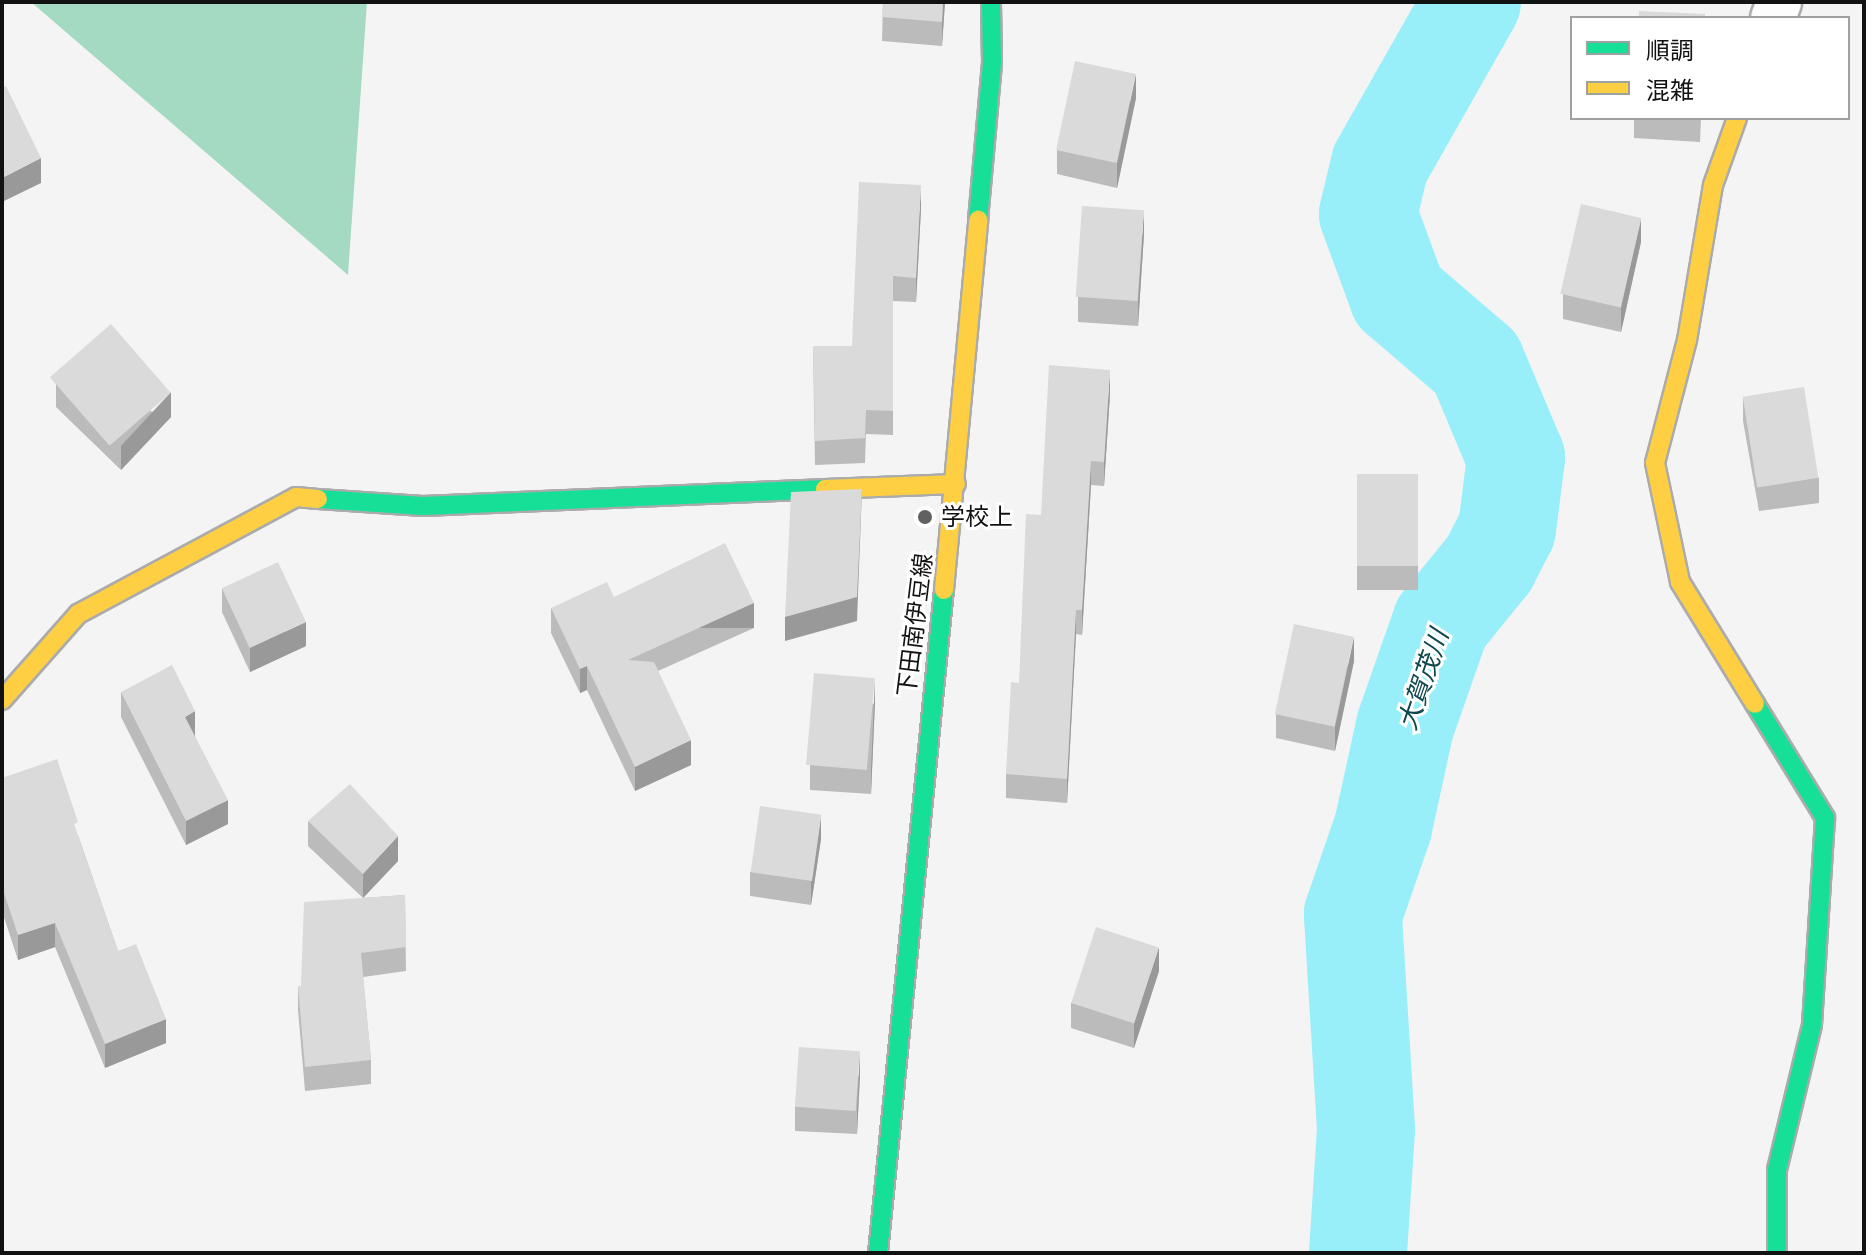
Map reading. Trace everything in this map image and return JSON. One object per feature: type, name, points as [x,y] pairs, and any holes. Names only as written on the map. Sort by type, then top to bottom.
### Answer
[{"type":"street","name":"下田南伊豆線","points":[[878,1253],[925,755],[956,484],[992,62],[991,2]]},
{"type":"street","points":[[1736,120],[1713,185],[1687,340],[1655,463],[1680,582],[1825,818],[1812,1025],[1777,1170],[1777,1253]]},
{"type":"street","points":[[2,700],[78,614],[296,497],[423,506],[956,484]]},
{"type":"green space","points":[[31,2],[367,2],[348,275]]},
{"type":"building","points":[[883,2],[943,2],[942,22],[882,17]]},
{"type":"building","points":[[1639,11],[1705,14],[1705,16],[1639,16]]},
{"type":"building","points":[[1075,61],[1136,74],[1117,163],[1056,150]]},
{"type":"building","points":[[6,86],[41,158],[2,178],[2,88]]},
{"type":"building","points":[[859,182],[921,185],[916,278],[893,276],[893,411],[866,410],[865,438],[815,441],[813,346],[852,346]]},
{"type":"building","points":[[1581,204],[1641,218],[1621,308],[1560,294]]},
{"type":"building","points":[[1082,206],[1144,210],[1138,301],[1076,297]]},
{"type":"building","points":[[111,324],[171,393],[110,446],[50,377]]},
{"type":"building","points":[[1049,365],[1110,370],[1104,462],[1091,461],[1082,610],[1076,610],[1067,779],[1006,774],[1011,682],[1019,683],[1026,514],[1041,515]]},
{"type":"building","points":[[1804,387],[1818,478],[1757,488],[1743,397]]},
{"type":"building","points":[[1357,474],[1418,474],[1418,566],[1357,566]]},
{"type":"building","points":[[862,489],[857,597],[785,617],[791,492]]},
{"type":"building","points":[[725,543],[754,603],[628,660],[654,662],[691,740],[635,767],[587,666],[580,669],[551,608],[607,582],[614,597]]},
{"type":"building","points":[[278,562],[306,622],[250,648],[222,588]]},
{"type":"building","points":[[1294,624],[1354,637],[1335,727],[1275,714]]},
{"type":"building","points":[[172,665],[195,711],[185,717],[228,800],[186,821],[121,692]]},
{"type":"building","points":[[814,673],[875,678],[867,770],[806,765]]},
{"type":"building","points":[[57,759],[78,822],[74,824],[118,951],[136,944],[166,1019],[105,1044],[55,923],[18,935],[2,887],[2,778]]},
{"type":"building","points":[[350,784],[398,836],[363,874],[308,821]]},
{"type":"building","points":[[760,806],[821,815],[812,881],[751,872]]},
{"type":"building","points":[[405,895],[406,947],[361,953],[371,1060],[305,1067],[298,986],[301,986],[304,902]]},
{"type":"building","points":[[1096,927],[1159,947],[1134,1023],[1071,1003]]},
{"type":"building","points":[[799,1047],[860,1051],[856,1111],[795,1107]]},
{"type":"waterway","name":"大賀茂川","points":[[1358,1253],[1366,1129],[1353,914],[1383,827],[1405,726],[1441,623],[1489,564],[1507,529],[1516,458],[1476,363],[1398,296],[1368,214],[1380,164],[1472,2]]},
{"type":"traffic: fast","points":[[978,220],[992,62],[991,2]]},
{"type":"traffic: fast","points":[[318,499],[423,506],[825,489]]},
{"type":"traffic: fast","points":[[878,1253],[944,590]]},
{"type":"traffic: fast","points":[[1755,704],[1825,818],[1812,1025],[1777,1170],[1777,1253]]},
{"type":"traffic: slow","points":[[1736,120],[1713,185],[1687,340],[1655,463],[1680,582],[1755,704]]},
{"type":"traffic: slow","points":[[944,590],[978,220]]},
{"type":"traffic: slow","points":[[825,489],[956,484]]},
{"type":"traffic: slow","points":[[2,700],[78,614],[296,497],[318,499]]},
{"type":"place","name":"学校上","points":[[925,517]]}]
